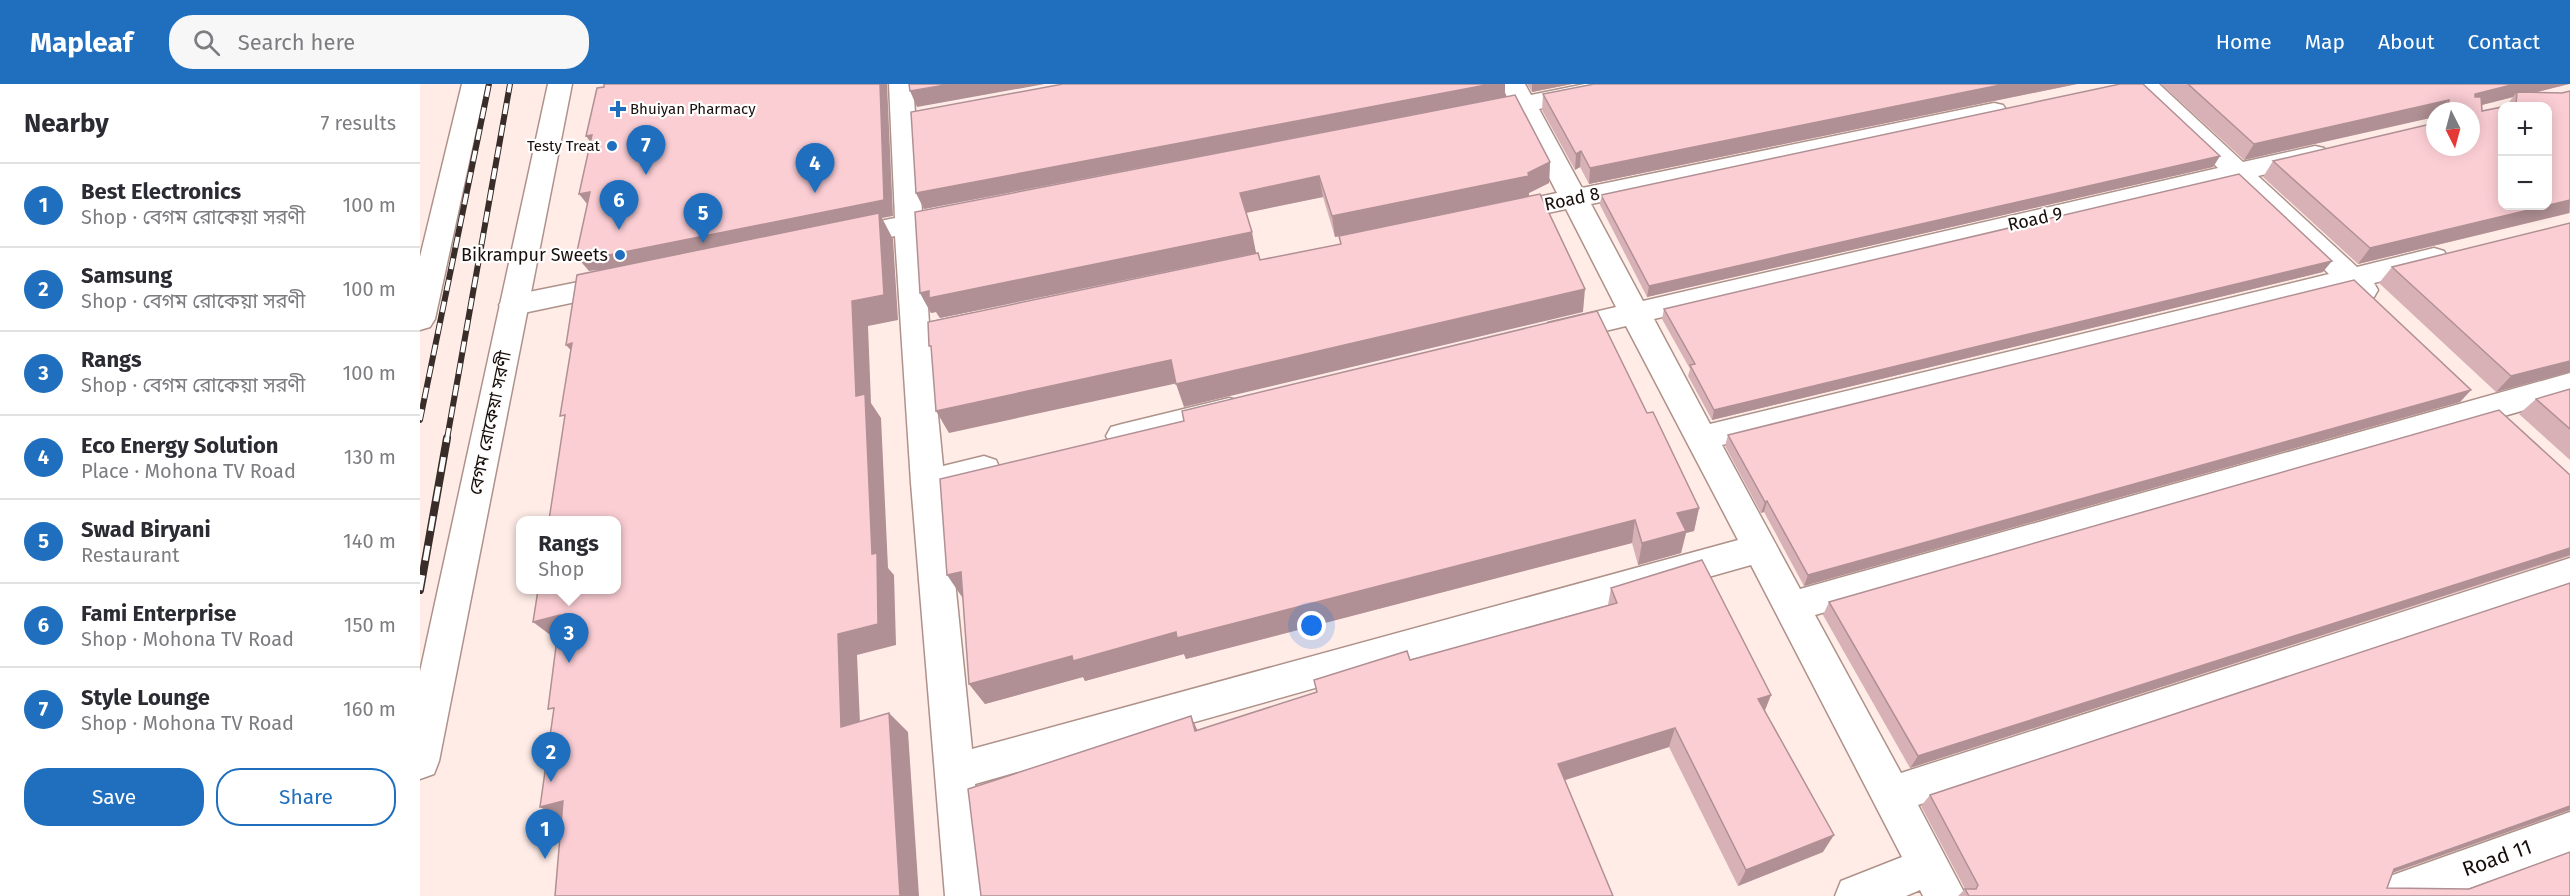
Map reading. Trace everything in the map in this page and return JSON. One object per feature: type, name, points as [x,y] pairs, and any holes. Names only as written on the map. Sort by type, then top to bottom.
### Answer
[{"type":"street","points":[[420,319],[428,253],[474,84]]},
{"type":"street","name":"বেগম রোকেয়া সরণী","points":[[420,761],[560,84]]},
{"type":"street","points":[[902,84],[915,118],[909,224],[915,337],[966,896]]},
{"type":"street","points":[[1454,117],[1518,94],[1623,84]]},
{"type":"street","points":[[2144,84],[2386,311]]},
{"type":"street","points":[[1518,94],[1938,881],[1856,896]]},
{"type":"street","name":"Road 8","points":[[1482,218],[2019,106]]},
{"type":"street","name":"Road 9","points":[[1531,338],[2342,147]]},
{"type":"street","points":[[816,243],[979,210]]},
{"type":"street","points":[[1702,438],[2455,252]]},
{"type":"street","points":[[514,305],[642,279]]},
{"type":"street","points":[[915,337],[996,320]]},
{"type":"street","points":[[2464,384],[2514,430]]},
{"type":"street","points":[[1791,607],[2570,385]]},
{"type":"street","points":[[1090,444],[1252,405]]},
{"type":"street","points":[[927,483],[1008,463]]},
{"type":"street","points":[[953,772],[1760,548]]},
{"type":"street","points":[[1891,795],[2570,573]]},
{"type":"street","name":"Road 11","points":[[2391,896],[2570,832]]},
{"type":"building","points":[[604,84],[880,84],[884,200],[589,259],[590,253],[576,256],[590,192],[579,194],[592,135],[586,136],[597,88],[604,87]]},
{"type":"building","points":[[909,84],[951,84],[910,91]]},
{"type":"building","points":[[1063,84],[1491,84],[916,193],[911,112]]},
{"type":"building","points":[[1594,84],[2005,84],[1590,168],[1581,151],[1576,154],[1543,94]]},
{"type":"building","points":[[2120,84],[2143,84],[2220,156],[1649,286],[1601,195]]},
{"type":"building","points":[[2188,84],[2515,84],[2475,94],[2475,97],[2481,97],[2482,111],[2498,108],[2498,210],[2528,210],[2370,248],[2273,161],[2426,125],[2426,156],[2480,156],[2480,102],[2449,102],[2449,100],[2426,102],[2426,105],[2254,144]]},
{"type":"building","points":[[2570,91],[2570,200],[2552,205],[2552,102],[2516,102],[2517,92],[2562,93]]},
{"type":"building","points":[[1515,95],[1550,162],[1528,173],[1529,176],[1332,216],[1319,176],[1240,193],[1252,232],[929,298],[929,291],[920,293],[915,212]]},
{"type":"building","points":[[2239,174],[2332,261],[1714,410],[1690,365],[1695,364],[1664,309]]},
{"type":"building","points":[[1540,194],[1585,289],[1176,384],[1171,360],[936,411],[928,322],[1258,253],[1260,260],[1341,244],[1339,236]]},
{"type":"building","points":[[879,213],[884,295],[852,301],[856,396],[865,394],[872,554],[877,553],[878,624],[838,634],[841,727],[889,713],[900,896],[555,896],[563,801],[540,807],[554,708],[548,709],[560,615],[533,622],[537,594],[621,594],[621,516],[550,516],[565,415],[560,416],[572,343],[566,345],[577,275]]},
{"type":"building","points":[[2570,223],[2570,361],[2511,376],[2392,267]]},
{"type":"building","points":[[2354,280],[2471,390],[1808,575],[1728,435]]},
{"type":"building","points":[[1597,311],[1647,413],[1653,412],[1699,508],[1677,513],[1686,531],[1642,543],[1635,520],[1177,638],[1176,632],[1073,661],[1072,656],[969,684],[961,572],[947,575],[940,479],[1184,421],[1182,411]]},
{"type":"building","points":[[2570,389],[2570,429],[2536,399]]},
{"type":"building","points":[[2499,410],[2570,475],[2570,548],[1918,756],[1829,602]]},
{"type":"building","points":[[1702,560],[1771,695],[1758,699],[1834,835],[1746,870],[1675,728],[1558,764],[1613,896],[981,896],[968,789],[1191,716],[1195,731],[1317,692],[1314,680],[1407,651],[1410,660],[1617,603],[1611,588]]},
{"type":"building","points":[[2570,583],[2570,806],[2394,869],[2387,888],[2469,889],[2570,852],[2570,896],[1969,896],[1965,889],[1976,889],[1978,885],[1930,795]]},
{"type":"railway","points":[[420,420],[489,84]]},
{"type":"railway","points":[[447,439],[510,84]]},
{"type":"railway","points":[[420,590],[447,438]]},
{"type":"place","name":"Bhuiyan Pharmacy","points":[[618,109]]},
{"type":"place","name":"Testy Treat","points":[[612,146]]},
{"type":"place","name":"Style Lounge","points":[[646,175]]},
{"type":"place","name":"Eco Energy Solution","points":[[815,193]]},
{"type":"place","name":"Fami Enterprise","points":[[619,230]]},
{"type":"place","name":"Swad Biryani","points":[[703,243]]},
{"type":"place","name":"Bikrampur Sweets","points":[[620,255]]},
{"type":"place","name":"Rangs","points":[[569,663]]},
{"type":"place","name":"Samsung","points":[[551,782]]},
{"type":"place","name":"Best Electronics","points":[[545,859]]}]
